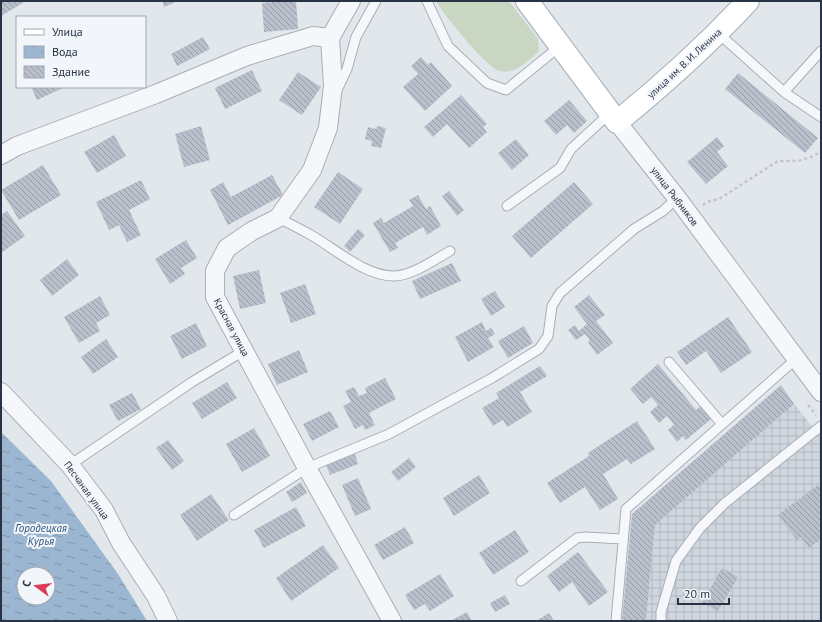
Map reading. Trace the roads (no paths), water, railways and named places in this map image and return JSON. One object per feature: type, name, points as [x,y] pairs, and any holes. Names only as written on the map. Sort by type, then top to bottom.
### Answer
[{"type":"main road","name":"улица Рыбников","points":[[527,1],[614,117]]},
{"type":"main road","name":"улица им. В. И. Ленина","points":[[614,117],[659,88],[718,34],[748,1]]},
{"type":"street","points":[[1,155],[17,146],[156,94],[247,56],[313,36],[330,38],[351,1]]},
{"type":"street","name":"Красная улица","points":[[330,38],[333,86],[328,128],[312,170],[278,218],[252,231],[227,248],[215,272],[215,297],[245,350],[306,468],[392,621]]},
{"type":"street","name":"улица Рыбников","points":[[614,117],[677,198],[821,392]]},
{"type":"street","name":"Песчаная улица","points":[[1,392],[70,465],[104,510],[121,544],[156,596],[168,621]]},
{"type":"lane","points":[[331,103],[347,69],[356,36],[376,1]]},
{"type":"lane","points":[[428,1],[448,46],[487,83],[506,90],[560,46]]},
{"type":"lane","points":[[718,34],[784,92],[821,117]]},
{"type":"lane","points":[[784,92],[821,51]]},
{"type":"lane","points":[[508,206],[560,168],[571,149],[614,117]]},
{"type":"lane","points":[[234,515],[306,468],[389,434],[492,378],[539,349],[548,336],[552,306],[560,293],[629,234],[677,198]]},
{"type":"lane","points":[[278,218],[311,235],[343,256],[378,273],[394,276],[407,273],[450,251]]},
{"type":"lane","points":[[70,465],[192,382],[245,350]]},
{"type":"lane","points":[[616,621],[626,509],[796,359]]},
{"type":"lane","points":[[670,362],[722,424]]},
{"type":"lane","points":[[661,621],[661,612],[676,560],[700,528],[725,503],[821,426]]},
{"type":"lane","points":[[521,581],[577,538],[623,539]]},
{"type":"water","name":"Городецкая Курья","points":[[1,432],[51,481],[118,574],[147,621],[1,621]]}]
